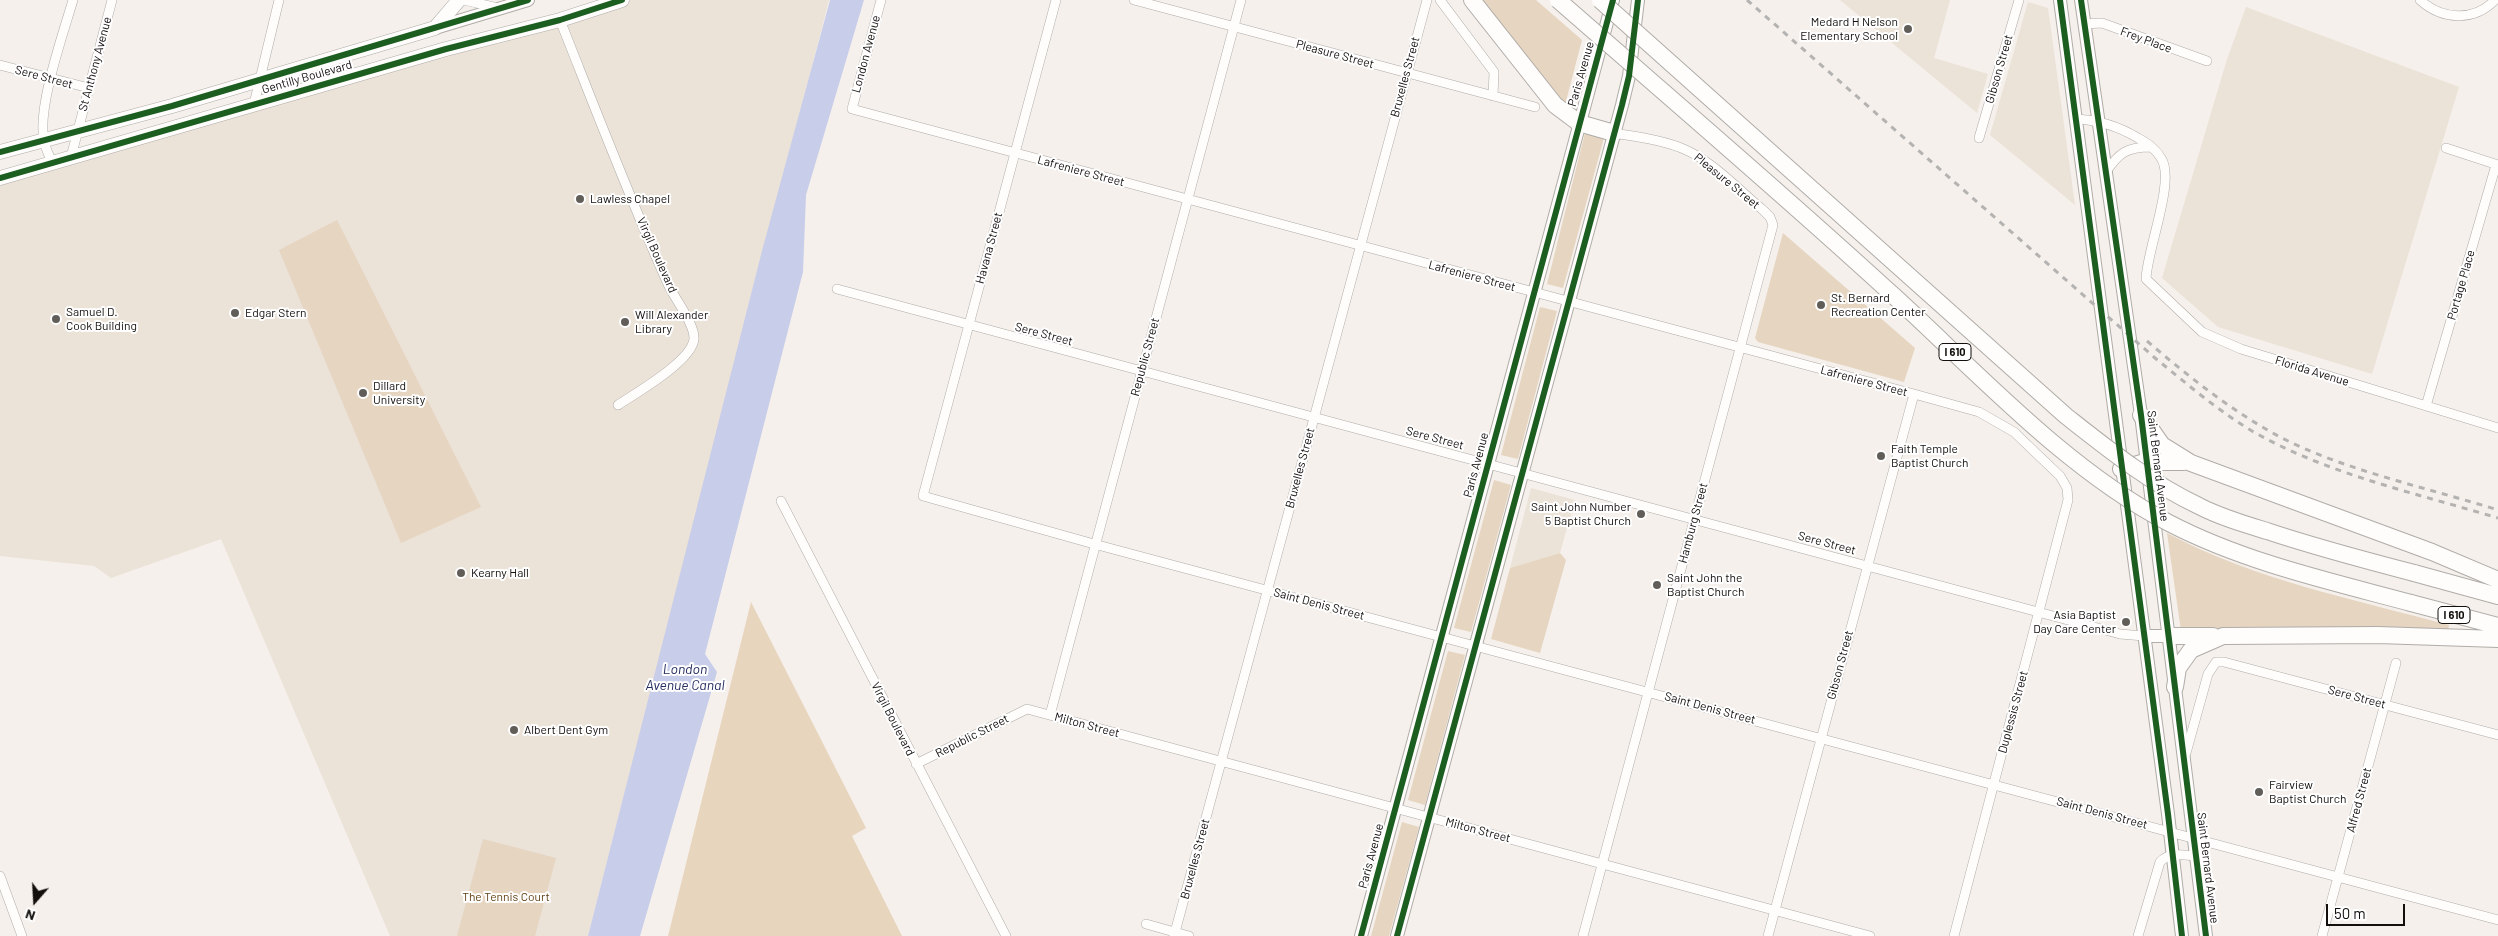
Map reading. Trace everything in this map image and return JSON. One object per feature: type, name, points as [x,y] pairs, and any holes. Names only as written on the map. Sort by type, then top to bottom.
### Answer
[{"type":"highway","points":[[1472,0],[1552,102],[1579,123],[1614,133]]},
{"type":"highway","name":"I 610","points":[[1558,0],[1884,287],[2064,452],[2117,491],[2168,522],[2224,548],[2296,572],[2498,626]]},
{"type":"highway","name":"I 610","points":[[1600,0],[2066,416],[2113,453],[2166,490],[2215,513],[2309,545],[2498,596]]},
{"type":"highway","points":[[2141,415],[2162,445],[2191,463],[2432,552],[2498,580]]},
{"type":"highway","points":[[2121,469],[2145,462],[2176,461],[2191,463]]},
{"type":"highway","points":[[2170,636],[2378,635],[2498,639]]},
{"type":"highway","points":[[2175,687],[2178,668],[2191,650],[2223,636]]},
{"type":"main road","points":[[435,28],[459,0]]},
{"type":"main road","name":"Gentilly Boulevard","points":[[0,178],[452,47],[560,20],[622,0]]},
{"type":"main road","name":"Gentilly Boulevard","points":[[0,152],[260,80],[435,28]]},
{"type":"street","points":[[52,162],[44,140],[43,125],[50,79],[73,0]]},
{"type":"street","name":"St Anthony Avenue","points":[[71,157],[112,0]]},
{"type":"street","points":[[254,104],[279,0]]},
{"type":"street","points":[[464,0],[498,8]]},
{"type":"street","name":"Gentilly Boulevard","points":[[435,28],[528,0]]},
{"type":"street","name":"London Avenue","points":[[852,109],[881,0]]},
{"type":"street","name":"Havana Street","points":[[923,496],[1056,0]]},
{"type":"street","name":"Pleasure Street","points":[[1134,0],[1535,107]]},
{"type":"street","name":"Republic Street","points":[[1050,715],[1240,0]]},
{"type":"street","name":"Bruxelles Street","points":[[1174,934],[1427,0]]},
{"type":"street","points":[[1440,0],[1494,72],[1493,96]]},
{"type":"street","name":"Paris Avenue","points":[[1361,936],[1613,0]]},
{"type":"street","points":[[1397,936],[1629,76],[1638,0]]},
{"type":"street","name":"Gibson Street","points":[[1979,138],[2019,0]]},
{"type":"street","points":[[2060,0],[2173,855],[2182,936]]},
{"type":"street","name":"Saint Bernard Avenue","points":[[2081,0],[2141,415],[2145,462],[2170,636],[2206,936]]},
{"type":"street","points":[[2420,0],[2442,14],[2459,16],[2481,11],[2495,0]]},
{"type":"street","name":"Virgil Boulevard","points":[[560,20],[614,158],[669,286],[689,324],[694,338],[690,351],[652,383],[618,405]]},
{"type":"street","name":"Frey Place","points":[[2084,24],[2102,24],[2207,62]]},
{"type":"street","name":"Sere Street","points":[[0,65],[89,88]]},
{"type":"street","name":"Lafreniere Street","points":[[852,109],[1979,412],[2014,432],[2060,476],[2067,488]]},
{"type":"street","points":[[2076,119],[2097,120],[2127,132],[2152,146]]},
{"type":"street","name":"Pleasure Street","points":[[1614,133],[1672,144],[1688,150],[1763,210],[1773,225]]},
{"type":"street","points":[[2105,174],[2121,153],[2138,147],[2152,146]]},
{"type":"street","name":"Florida Avenue","points":[[2152,146],[2162,158],[2166,177],[2165,190],[2148,258],[2146,279],[2189,322],[2215,340],[2498,428]]},
{"type":"street","points":[[2446,148],[2497,165]]},
{"type":"street","name":"Portage Place","points":[[2426,406],[2497,165]]},
{"type":"street","name":"Hamburg Street","points":[[1583,936],[1773,225]]},
{"type":"street","name":"Sere Street","points":[[837,289],[2120,634],[2170,636]]},
{"type":"street","name":"Gibson Street","points":[[1768,936],[1914,394]]},
{"type":"street","name":"Duplessis Street","points":[[1954,936],[2065,517],[2068,500],[2067,488]]},
{"type":"street","name":"Saint Denis Street","points":[[923,496],[1094,544],[2498,920]]},
{"type":"street","name":"Virgil Boulevard","points":[[781,501],[1006,936]]},
{"type":"street","name":"Sere Street","points":[[2184,760],[2208,674],[2216,662],[2498,734]]},
{"type":"street","name":"Alfred Street","points":[[2322,936],[2396,663]]},
{"type":"street","name":"Republic Street","points":[[916,764],[1027,710]]},
{"type":"street","name":"Milton Street","points":[[1027,710],[1870,936]]},
{"type":"street","points":[[2138,936],[2160,862],[2164,858],[2173,855],[2195,856]]},
{"type":"street","points":[[0,876],[22,936]]},
{"type":"street","points":[[1146,924],[1174,934],[1189,936]]},
{"type":"shaded area","name":"Dillard University","points":[[622,0],[829,0],[588,936],[390,936],[221,539],[111,578],[94,566],[0,556],[0,178]]},
{"type":"shaded area","name":"Medard H Nelson Elementary School","points":[[1840,0],[1950,0],[1934,58],[1988,74],[1977,113]]},
{"type":"shaded area","points":[[2028,2],[2048,8],[2075,205],[1990,135]]},
{"type":"shaded area","points":[[2246,7],[2459,87],[2372,374],[2218,327],[2162,278],[2227,59]]},
{"type":"shaded area","points":[[1531,488],[1575,500],[1560,553],[1510,568]]},
{"type":"shaded area","points":[[751,602],[866,828],[852,836],[902,936],[668,936]]},
{"type":"green space","points":[[1479,0],[1536,0],[1582,40],[1565,105]]},
{"type":"green space","points":[[1585,133],[1604,138],[1563,288],[1547,284]]},
{"type":"green space","points":[[337,220],[481,507],[401,543],[279,250]]},
{"type":"green space","points":[[1783,233],[1915,348],[1904,382],[1758,342],[1755,338]]},
{"type":"green space","points":[[1540,307],[1557,311],[1518,459],[1501,455]]},
{"type":"green space","points":[[1494,480],[1511,485],[1471,632],[1454,628]]},
{"type":"green space","points":[[2167,533],[2235,564],[2270,576],[2341,597],[2449,625],[2448,632],[2181,631]]},
{"type":"green space","points":[[1560,553],[1566,560],[1540,653],[1491,639],[1510,568]]},
{"type":"green space","points":[[1448,651],[1465,655],[1425,805],[1408,800]]},
{"type":"green space","points":[[1402,822],[1419,827],[1389,936],[1371,936]]},
{"type":"green space","name":"The Tennis Court","points":[[483,839],[556,858],[535,936],[457,936]]},
{"type":"water","name":"London Avenue Canal","points":[[830,0],[864,0],[806,195],[803,272],[705,654],[717,672],[640,936],[588,936],[763,247]]},
{"type":"railway","points":[[1747,0],[2155,358],[2226,414],[2252,431],[2281,446],[2341,471],[2498,518]]},
{"type":"railway","points":[[2147,341],[2212,393],[2246,417],[2282,438],[2333,460],[2498,510]]},
{"type":"cycle path","points":[[0,152],[172,106],[528,0]]},
{"type":"cycle path","points":[[0,178],[446,49],[560,20],[622,0]]},
{"type":"cycle path","points":[[1361,936],[1613,0]]},
{"type":"cycle path","points":[[1397,936],[1622,105],[1629,76],[1638,0]]},
{"type":"cycle path","points":[[2060,0],[2168,814],[2182,936]]},
{"type":"cycle path","points":[[2081,0],[2141,415],[2206,936]]},
{"type":"place","name":"Medard H Nelson Elementary School","points":[[1908,29]]},
{"type":"place","name":"Lawless Chapel","points":[[580,199]]},
{"type":"place","name":"St. Bernard Recreation Center","points":[[1821,305]]},
{"type":"place","name":"Edgar Stern","points":[[235,313]]},
{"type":"place","name":"Samuel D. Cook Building","points":[[56,319]]},
{"type":"place","name":"Will Alexander Library","points":[[625,322]]},
{"type":"place","name":"Dillard University","points":[[363,393]]},
{"type":"place","name":"Faith Temple Baptist Church","points":[[1881,456]]},
{"type":"place","name":"Saint John Number 5 Baptist Church","points":[[1641,514]]},
{"type":"place","name":"Kearny Hall","points":[[461,573]]},
{"type":"place","name":"Saint John the Baptist Church","points":[[1657,585]]},
{"type":"place","name":"Asia Baptist Day Care Center","points":[[2126,622]]},
{"type":"place","name":"Albert Dent Gym","points":[[514,730]]},
{"type":"place","name":"Fairview Baptist Church","points":[[2259,792]]}]
